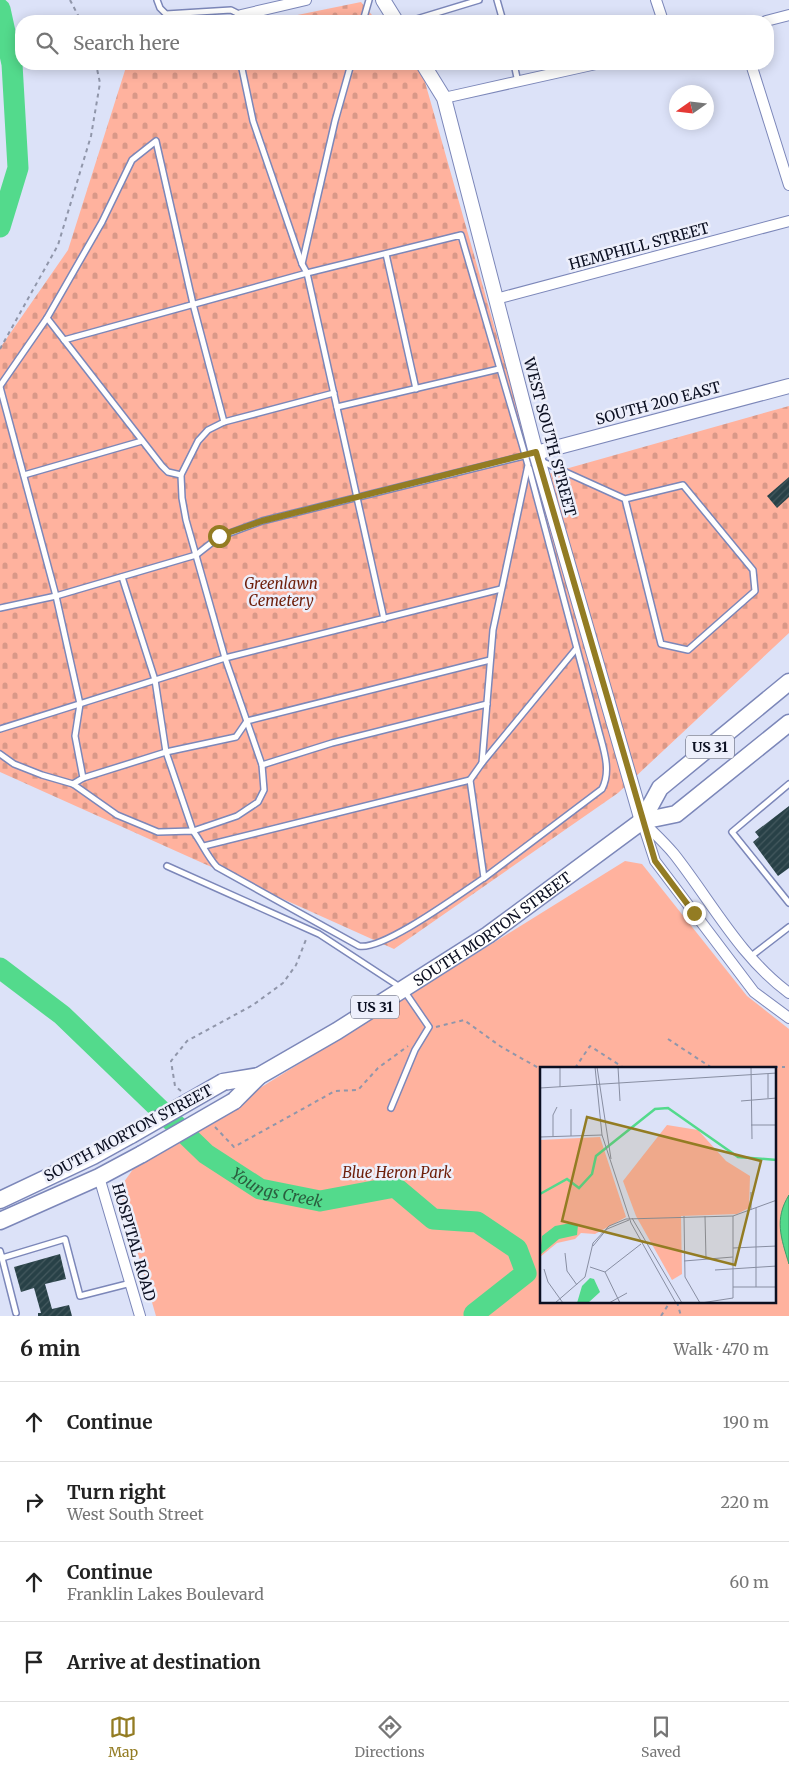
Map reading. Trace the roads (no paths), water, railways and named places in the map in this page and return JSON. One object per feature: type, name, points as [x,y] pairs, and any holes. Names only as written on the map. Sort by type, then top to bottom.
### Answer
[{"type":"main road","name":"US 31","points":[[642,822],[660,788],[789,682]]},
{"type":"main road","name":"US 31","points":[[642,822],[676,814],[789,722]]},
{"type":"main road","name":"SOUTH MORTON STREET","points":[[0,1221],[100,1177],[234,1101],[259,1076],[338,1031],[523,911],[642,822]]},
{"type":"main road","name":"SOUTH MORTON STREET","points":[[0,1200],[93,1156],[223,1082],[259,1076]]},
{"type":"main road","points":[[93,1156],[100,1177]]},
{"type":"street","points":[[252,15],[306,0]]},
{"type":"street","points":[[383,0],[392,15]]},
{"type":"street","points":[[656,0],[661,15]]},
{"type":"street","points":[[774,19],[789,15]]},
{"type":"street","name":"WEST SOUTH STREET","points":[[427,70],[444,98],[496,299],[531,458],[642,822]]},
{"type":"street","points":[[444,98],[570,70]]},
{"type":"street","points":[[753,70],[789,185]]},
{"type":"street","name":"HEMPHILL STREET","points":[[496,299],[789,221]]},
{"type":"street","name":"SOUTH 200 EAST","points":[[531,458],[789,386]]},
{"type":"street","points":[[642,822],[673,853],[750,957],[765,974],[789,993]]},
{"type":"street","points":[[642,822],[655,861],[735,968],[754,992],[789,1018]]},
{"type":"street","points":[[694,913],[709,902]]},
{"type":"street","points":[[735,968],[750,957]]},
{"type":"street","name":"HOSPITAL ROAD","points":[[100,1177],[140,1316]]},
{"type":"lane","points":[[157,0],[160,8],[166,14],[231,10],[237,15]]},
{"type":"lane","points":[[365,15],[369,0]]},
{"type":"lane","points":[[430,15],[479,0]]},
{"type":"lane","points":[[497,0],[501,15]]},
{"type":"lane","points":[[242,70],[253,121],[302,264],[307,273],[384,619]]},
{"type":"lane","points":[[302,264],[335,121],[349,70]]},
{"type":"lane","points":[[515,70],[518,82]]},
{"type":"lane","points":[[83,778],[75,736],[80,704],[56,596],[0,386],[47,318],[102,222],[132,160],[156,141],[193,304],[224,422]]},
{"type":"lane","points":[[64,340],[307,273],[461,235],[499,369],[531,458],[576,648],[606,764],[607,780],[602,789],[484,878],[433,912],[377,945],[365,947],[217,867],[208,857],[204,846],[193,831],[166,752],[155,680],[122,577]]},
{"type":"lane","points":[[386,254],[416,389]]},
{"type":"lane","points":[[47,318],[168,472],[181,476]]},
{"type":"lane","points":[[337,407],[499,369]]},
{"type":"lane","points":[[0,754],[14,764],[73,784],[117,815],[158,832],[193,831],[237,816],[258,802],[264,790],[262,765],[224,658],[186,520],[181,476],[198,441],[208,430],[224,422],[334,393]]},
{"type":"lane","points":[[24,475],[142,441]]},
{"type":"lane","points":[[482,763],[490,660],[501,589],[531,458]]},
{"type":"lane","points":[[0,608],[56,596],[196,555],[219,536],[262,521],[357,497],[531,458],[625,499],[683,485],[754,570],[755,591],[688,650],[661,644],[625,499]]},
{"type":"lane","points":[[0,729],[224,658],[501,589]]},
{"type":"lane","points":[[204,846],[470,780],[576,648]]},
{"type":"lane","points":[[73,784],[83,778],[166,752],[236,736],[247,721],[490,660]]},
{"type":"lane","points":[[262,765],[332,743],[486,704]]},
{"type":"lane","points":[[470,780],[484,878]]},
{"type":"lane","points":[[789,784],[732,832],[789,903]]},
{"type":"lane","points":[[166,866],[320,934],[403,988],[429,1026],[415,1050],[391,1108]]},
{"type":"lane","points":[[750,957],[789,927]]},
{"type":"lane","points":[[2,1258],[64,1239],[80,1296],[132,1283]]},
{"type":"lane","points":[[0,1251],[16,1313]]},
{"type":"waterway","name":"Youngs Creek","points":[[0,9],[12,64],[18,168],[0,227]]},
{"type":"waterway","name":"Youngs Creek","points":[[0,968],[62,1015],[206,1154],[260,1189],[320,1201],[395,1187],[433,1219],[477,1222],[517,1249],[526,1273],[474,1314],[475,1316]]},
{"type":"park label","name":"Greenlawn Cemetery","points":[[281,592]]},
{"type":"park label","name":"Blue Heron Park","points":[[397,1172]]}]
